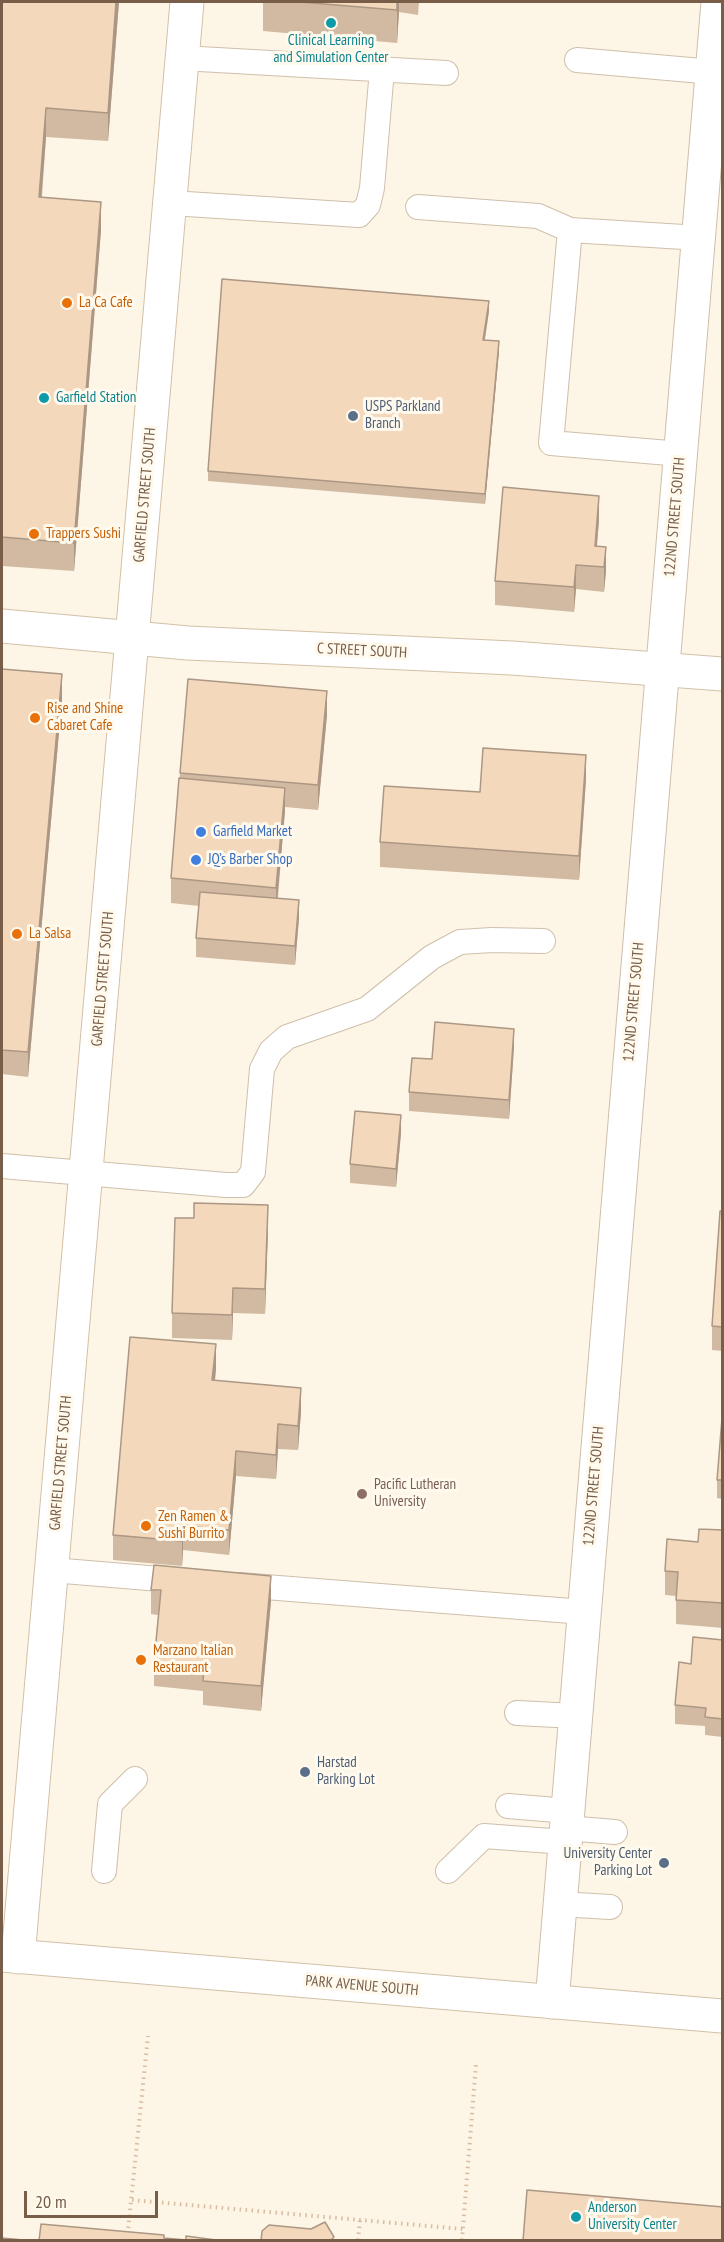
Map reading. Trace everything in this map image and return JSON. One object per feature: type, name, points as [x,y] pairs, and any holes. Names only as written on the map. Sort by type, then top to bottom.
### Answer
[{"type":"street","name":"GARFIELD STREET SOUTH","points":[[10,1956],[52,1570],[187,2]]},
{"type":"street","name":"122ND STREET SOUTH","points":[[552,2002],[718,2]]},
{"type":"street","name":"C STREET SOUTH","points":[[2,626],[188,643],[512,658],[723,674]]},
{"type":"street","name":"PARK AVENUE SOUTH","points":[[10,1956],[723,2016]]},
{"type":"lane","points":[[182,58],[446,73]]},
{"type":"lane","points":[[578,60],[713,72]]},
{"type":"lane","points":[[171,203],[359,215],[368,205],[372,188],[382,69]]},
{"type":"lane","points":[[418,207],[538,216],[570,230],[700,238]]},
{"type":"lane","points":[[570,230],[551,443],[681,454]]},
{"type":"lane","points":[[2,1166],[243,1185],[253,1172],[262,1069],[271,1051],[287,1037],[367,1009],[432,957],[460,942],[543,941]]},
{"type":"lane","points":[[52,1570],[584,1612]]},
{"type":"lane","points":[[517,1713],[576,1716]]},
{"type":"lane","points":[[104,1871],[111,1804],[135,1779]]},
{"type":"lane","points":[[508,1806],[566,1827]]},
{"type":"lane","points":[[448,1870],[484,1836],[566,1827],[615,1832]]},
{"type":"lane","points":[[560,1904],[610,1907]]},
{"type":"path","points":[[127,2241],[148,2036]]},
{"type":"path","points":[[462,2241],[476,2064]]},
{"type":"path","points":[[132,2200],[463,2229]]},
{"type":"path","points":[[358,2241],[360,2220]]},
{"type":"building","name":"Garfield Station","points":[[2,2],[116,2],[108,113],[46,108],[39,197],[101,202],[74,543],[2,537]]},
{"type":"building","points":[[300,2],[397,2],[397,10]]},
{"type":"building","name":"USPS Parkland Branch","points":[[222,279],[489,301],[483,340],[499,341],[485,494],[208,471]]},
{"type":"building","points":[[503,487],[599,496],[595,546],[606,547],[604,567],[576,565],[574,587],[495,581]]},
{"type":"building","points":[[2,669],[62,674],[28,1052],[2,1050]]},
{"type":"building","points":[[188,679],[327,691],[318,785],[180,773]]},
{"type":"building","points":[[483,748],[586,755],[579,856],[380,842],[384,786],[480,792]]},
{"type":"building","points":[[179,778],[285,788],[276,888],[171,878]]},
{"type":"building","points":[[200,892],[299,900],[295,946],[196,938]]},
{"type":"building","points":[[435,1022],[514,1029],[509,1100],[409,1092],[412,1058],[432,1059]]},
{"type":"building","points":[[355,1111],[401,1115],[396,1169],[350,1164]]},
{"type":"building","points":[[194,1203],[268,1205],[265,1289],[233,1288],[232,1315],[172,1313],[175,1218],[194,1218]]},
{"type":"building","points":[[720,1211],[723,1211],[723,1327],[712,1326]]},
{"type":"building","points":[[130,1337],[216,1344],[212,1380],[301,1388],[298,1426],[278,1424],[276,1455],[236,1451],[229,1530],[183,1526],[182,1541],[113,1535]]},
{"type":"building","points":[[723,1406],[723,1480],[717,1480]]},
{"type":"building","points":[[699,1529],[723,1530],[723,1603],[676,1600],[678,1572],[665,1571],[667,1539],[698,1542]]},
{"type":"building","points":[[154,1565],[271,1576],[261,1686],[203,1681],[204,1667],[154,1662],[161,1590],[151,1590]]},
{"type":"building","points":[[693,1637],[723,1640],[723,1719],[705,1717],[706,1708],[675,1705],[679,1662],[691,1664]]},
{"type":"building","points":[[527,2190],[723,2207],[723,2241],[523,2241]]},
{"type":"building","points":[[325,2222],[334,2237],[330,2241],[261,2241],[262,2231],[269,2225],[311,2229]]},
{"type":"building","points":[[41,2224],[164,2235],[164,2238],[186,2240],[186,2236],[216,2241],[39,2241]]},
{"type":"building","points":[[2,2238],[34,2241],[2,2241]]},
{"type":"place","name":"Clinical Learning and Simulation Center","points":[[331,23]]},
{"type":"place","name":"La Ca Cafe","points":[[67,303]]},
{"type":"place","name":"Garfield Station","points":[[44,398]]},
{"type":"place","name":"USPS Parkland Branch","points":[[353,416]]},
{"type":"place","name":"Trappers Sushi","points":[[34,534]]},
{"type":"place","name":"Rise and Shine Cabaret Cafe","points":[[35,718]]},
{"type":"place","name":"Garfield Market","points":[[201,832]]},
{"type":"place","name":"JQ’s Barber Shop","points":[[196,860]]},
{"type":"place","name":"La Salsa","points":[[17,934]]},
{"type":"place","name":"Pacific Lutheran University","points":[[362,1494]]},
{"type":"place","name":"Zen Ramen & Sushi Burrito","points":[[146,1526]]},
{"type":"place","name":"Marzano Italian Restaurant","points":[[141,1660]]},
{"type":"place","name":"Harstad Parking Lot","points":[[305,1772]]},
{"type":"place","name":"University Center Parking Lot","points":[[664,1863]]},
{"type":"place","name":"Anderson University Center","points":[[576,2217]]}]
